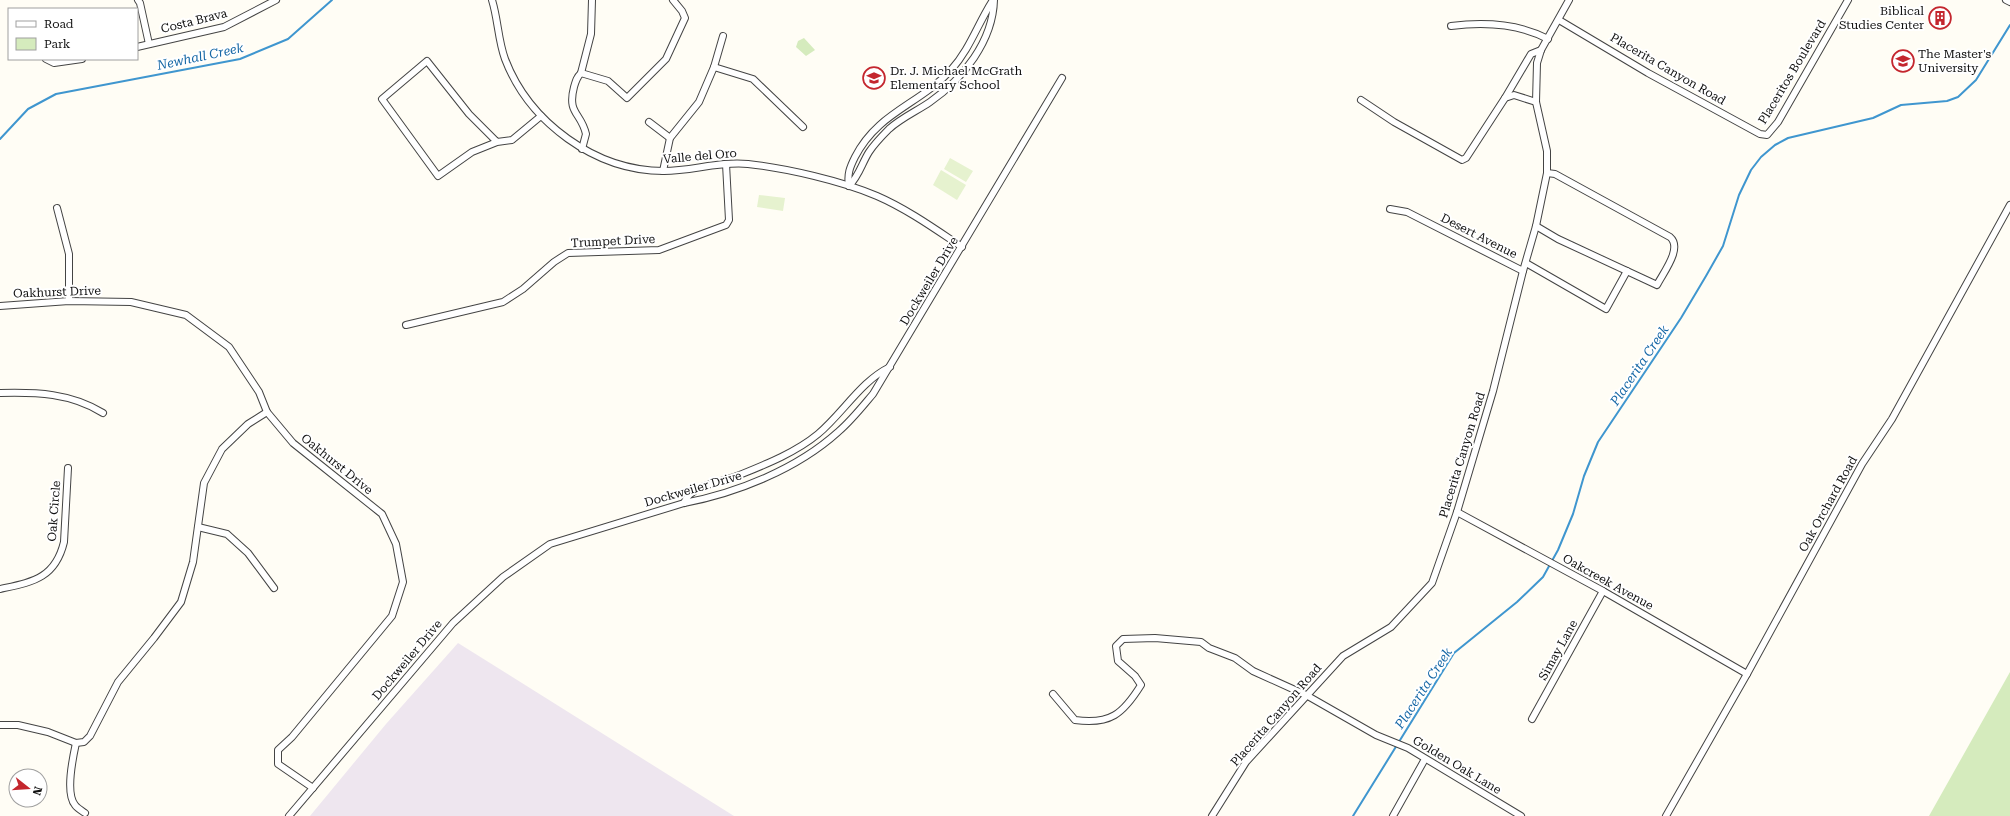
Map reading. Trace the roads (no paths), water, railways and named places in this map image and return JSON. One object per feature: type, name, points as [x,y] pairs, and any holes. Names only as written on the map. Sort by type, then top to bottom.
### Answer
[{"type":"street","name":"Costa Brava","points":[[138,47],[224,28],[274,0]]},
{"type":"street","name":"Valle del Oro","points":[[492,0],[505,59],[522,90],[541,116],[562,135],[582,148],[618,164],[642,169],[663,171],[746,163],[767,166],[849,186],[877,196],[908,212],[962,247]]},
{"type":"street","points":[[582,148],[586,134],[573,109],[571,99],[577,77],[581,73],[591,34],[592,0]]},
{"type":"street","points":[[581,73],[608,81],[627,98],[666,59],[674,43],[685,18],[682,11],[673,0]]},
{"type":"street","points":[[849,186],[856,179],[877,142],[890,128],[942,93],[967,66],[986,36],[994,17],[993,0]]},
{"type":"street","points":[[849,186],[847,176],[850,167],[869,135],[893,113],[929,91],[951,70],[970,44],[983,15],[993,0]]},
{"type":"street","name":"Placerita Canyon Road","points":[[1212,816],[1246,762],[1343,656],[1391,627],[1432,584],[1457,512],[1493,391],[1523,271],[1536,226],[1547,173],[1547,151],[1536,102],[1536,72],[1541,50],[1569,0]]},
{"type":"street","name":"Placeritos Boulevard","points":[[1766,135],[1778,122],[1848,0]]},
{"type":"street","points":[[2006,0],[2010,2]]},
{"type":"street","points":[[139,1],[149,44]]},
{"type":"street","name":"Placerita Canyon Road","points":[[1559,20],[1648,73],[1760,134],[1766,135]]},
{"type":"street","points":[[1451,26],[1472,23],[1493,24],[1514,27],[1548,39]]},
{"type":"street","points":[[663,171],[670,138],[699,102],[714,67],[723,36]]},
{"type":"street","points":[[1361,100],[1394,122],[1462,160],[1466,158],[1505,98],[1531,54],[1541,50]]},
{"type":"street","points":[[48,60],[54,63],[75,60]]},
{"type":"street","points":[[497,142],[469,114],[427,61],[382,99],[438,176],[472,152],[497,142],[512,140],[541,116]]},
{"type":"street","points":[[714,67],[753,79],[803,127]]},
{"type":"street","name":"Dockweiler Drive","points":[[289,816],[453,623],[503,577],[550,544],[684,503],[702,500],[751,484],[806,455],[837,433],[873,394],[1062,78]]},
{"type":"street","points":[[1505,98],[1514,95],[1536,102]]},
{"type":"street","points":[[649,122],[670,138]]},
{"type":"street","name":"Trumpet Drive","points":[[406,325],[503,302],[523,289],[554,262],[568,253],[659,250],[726,225],[729,220],[726,164]]},
{"type":"street","points":[[1536,226],[1558,239],[1657,285],[1675,250],[1672,239],[1628,212],[1555,174],[1547,173]]},
{"type":"street","name":"Oak Orchard Road","points":[[1666,816],[1747,674],[1862,464],[1892,419],[2010,205]]},
{"type":"street","points":[[56,208],[69,254],[69,301]]},
{"type":"street","name":"Desert Avenue","points":[[1390,209],[1407,212],[1523,271]]},
{"type":"street","points":[[1526,263],[1606,308],[1627,271]]},
{"type":"street","name":"Oakhurst Drive","points":[[0,306],[69,301],[131,302],[186,315],[229,347],[259,392],[267,412],[293,443],[382,514],[396,544],[403,582],[392,616],[292,736],[278,750],[278,764],[313,788]]},
{"type":"street","points":[[684,503],[688,494],[696,489],[728,480],[759,467],[805,443],[843,410],[871,379],[890,367]]},
{"type":"street","points":[[0,394],[36,392],[60,396],[88,403],[103,412]]},
{"type":"street","points":[[0,725],[18,725],[48,732],[76,743],[84,742],[90,736],[118,682],[181,602],[193,562],[204,483],[222,449],[248,424],[267,412]]},
{"type":"street","name":"Oak Circle","points":[[0,589],[31,583],[42,577],[52,568],[61,552],[68,468]]},
{"type":"street","name":"Oakcreek Avenue","points":[[1457,512],[1603,591],[1747,674]]},
{"type":"street","points":[[198,527],[227,534],[248,553],[274,588]]},
{"type":"street","name":"Simay Lane","points":[[1532,719],[1603,591]]},
{"type":"street","name":"Golden Oak Lane","points":[[1053,694],[1075,720],[1096,722],[1119,714],[1129,703],[1141,685],[1135,676],[1118,661],[1116,646],[1123,639],[1134,638],[1201,642],[1209,648],[1235,658],[1253,671],[1306,696],[1376,735],[1408,748],[1521,816]]},
{"type":"street","points":[[76,743],[72,758],[71,797],[75,806],[85,813]]},
{"type":"street","points":[[1392,816],[1425,759]]},
{"type":"waterway","name":"Newhall Creek","points":[[0,139],[28,109],[56,94],[240,59],[288,39],[332,0]]},
{"type":"waterway","name":"Placerita Creek","points":[[1353,816],[1454,653],[1517,602],[1543,577],[1558,550],[1573,514],[1584,476],[1598,442],[1681,318],[1706,276],[1723,246],[1739,195],[1751,170],[1761,157],[1775,145],[1788,138],[1873,118],[1901,105],[1947,101],[1958,97],[1976,80],[2010,25]]},
{"type":"place","name":"Biblical Studies Center","points":[[1940,18]]},
{"type":"place","name":"The Master's University","points":[[1903,61]]},
{"type":"place","name":"Dr. J. Michael McGrath Elementary School","points":[[874,78]]}]
